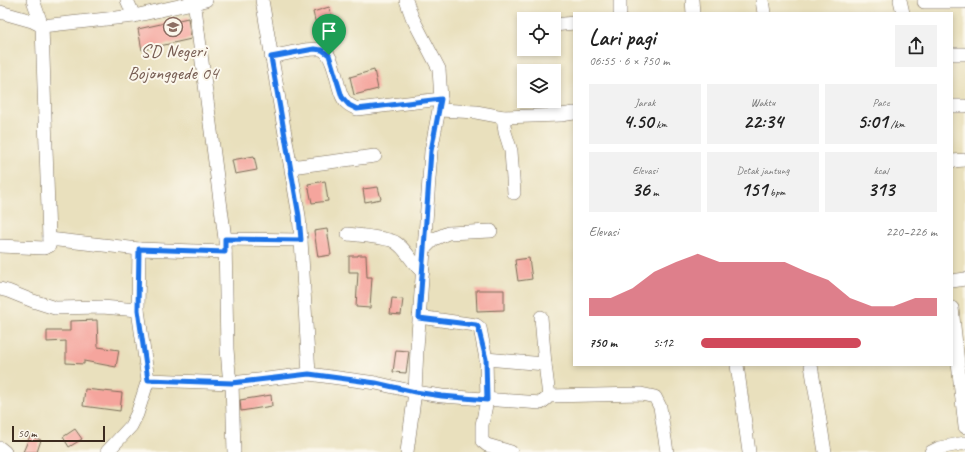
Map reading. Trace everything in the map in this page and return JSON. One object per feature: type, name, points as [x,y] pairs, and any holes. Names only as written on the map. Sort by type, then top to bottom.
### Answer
[{"type":"street","points":[[0,246],[44,248],[49,246],[42,26],[33,0]]},
{"type":"street","points":[[127,0],[134,16]]},
{"type":"street","points":[[262,0],[299,216],[309,374]]},
{"type":"street","points":[[406,0],[412,17],[439,69],[441,105],[431,151],[415,392],[407,452]]},
{"type":"street","points":[[620,0],[620,12]]},
{"type":"street","points":[[692,0],[693,12]]},
{"type":"street","points":[[762,0],[764,12]]},
{"type":"street","points":[[900,0],[903,12]]},
{"type":"street","points":[[0,12],[32,20],[42,26],[134,16],[198,1],[225,245],[227,349],[229,374],[232,383],[234,452]]},
{"type":"street","points":[[924,2],[965,2]]},
{"type":"street","points":[[561,24],[573,23]]},
{"type":"street","points":[[271,57],[314,49],[322,50],[329,55],[342,97],[349,105],[357,109],[441,105],[503,117],[561,115],[573,112]]},
{"type":"street","points":[[953,54],[965,54]]},
{"type":"street","points":[[953,106],[965,106]]},
{"type":"street","points":[[503,117],[505,132],[511,151],[514,193]]},
{"type":"street","points":[[291,167],[375,156]]},
{"type":"street","points":[[953,161],[965,160]]},
{"type":"street","points":[[425,248],[434,238],[448,233],[491,231]]},
{"type":"street","points":[[348,234],[395,241],[423,272]]},
{"type":"street","points":[[49,239],[139,249],[301,240]]},
{"type":"street","points":[[107,452],[131,426],[137,414],[148,380],[138,310],[139,249]]},
{"type":"street","points":[[953,281],[965,279]]},
{"type":"street","points":[[0,289],[33,302],[55,308],[138,310]]},
{"type":"street","points":[[953,315],[962,378],[964,421]]},
{"type":"street","points":[[541,317],[544,364],[549,396]]},
{"type":"street","points":[[419,318],[476,325],[480,332],[486,359],[487,400],[482,425],[482,441],[484,444],[511,452]]},
{"type":"street","points":[[486,359],[544,364]]},
{"type":"street","points":[[737,366],[749,452]]},
{"type":"street","points":[[810,366],[825,452]]},
{"type":"street","points":[[148,380],[232,383],[309,374],[376,383],[415,392],[442,396],[541,403],[549,396],[641,394],[655,397],[660,407],[667,452]]},
{"type":"street","points":[[931,452],[939,448],[965,444]]},
{"type":"street","points":[[0,448],[5,452]]},
{"type":"building","points":[[329,7],[336,32],[319,37],[313,12]]},
{"type":"building","points":[[188,18],[191,39],[142,50],[138,29]]},
{"type":"building","points":[[374,70],[378,89],[354,95],[350,77]]},
{"type":"building","points":[[254,156],[257,170],[235,174],[232,160]]},
{"type":"building","points":[[325,181],[328,201],[312,203],[308,184]]},
{"type":"building","points":[[378,187],[381,199],[365,202],[363,189]]},
{"type":"building","points":[[327,229],[331,255],[318,257],[314,231]]},
{"type":"building","points":[[366,255],[367,277],[372,277],[370,308],[356,307],[358,272],[349,272],[349,256]]},
{"type":"building","points":[[529,258],[532,279],[518,281],[515,260]]},
{"type":"building","points":[[476,290],[504,290],[504,310],[477,311]]},
{"type":"building","points":[[392,298],[403,299],[401,315],[390,314]]},
{"type":"building","points":[[97,320],[98,347],[119,350],[116,367],[84,361],[84,364],[66,363],[66,341],[47,342],[47,331],[70,331],[70,321]]},
{"type":"building","points":[[396,350],[409,351],[406,373],[393,372]]},
{"type":"building","points":[[85,389],[122,393],[120,411],[83,406]]},
{"type":"building","points":[[271,395],[272,406],[241,411],[240,400]]},
{"type":"building","points":[[75,429],[82,439],[69,447],[63,437]]},
{"type":"building","points":[[30,436],[41,440],[37,452],[23,452]]},
{"type":"place","name":"SD Negeri Bojonggede 04","points":[[173,27]]},
{"type":"route","points":[[314,49],[322,50],[329,55],[342,97],[349,105],[357,109],[441,99],[431,151],[419,318],[476,325],[480,328],[486,359],[487,400],[442,396],[415,392],[376,383],[309,374],[232,383],[148,380],[138,310],[139,249],[225,252],[225,239],[301,240],[299,216],[271,57],[314,49]]}]
